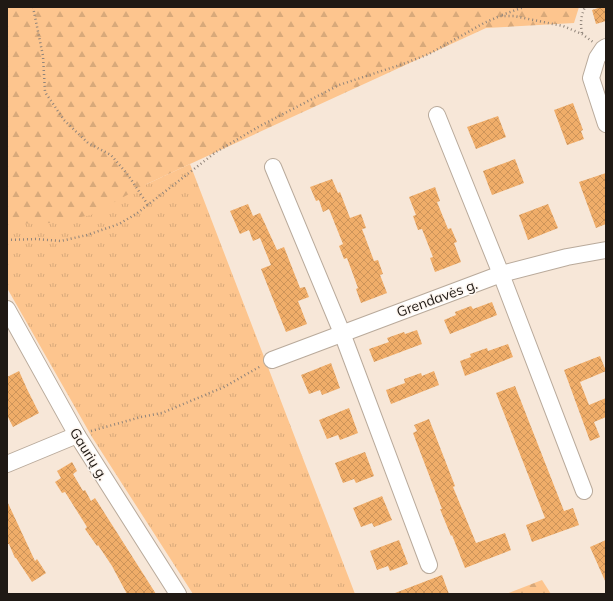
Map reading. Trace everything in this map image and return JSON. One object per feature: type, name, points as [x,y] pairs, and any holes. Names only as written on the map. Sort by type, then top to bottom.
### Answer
[{"type":"street","points":[[605,48],[597,58],[591,78],[606,124]]},
{"type":"street","points":[[437,115],[501,274],[584,491]]},
{"type":"street","points":[[273,167],[342,334],[430,565]]},
{"type":"street","name":"Grendavės g.","points":[[272,360],[501,274],[567,257],[606,250]]},
{"type":"street","name":"Gaurių g.","points":[[7,309],[76,435],[178,594]]},
{"type":"street","points":[[7,464],[76,435]]},
{"type":"path","points":[[33,7],[42,56],[45,92],[64,120],[88,143],[111,155],[128,175],[148,205]]},
{"type":"path","points":[[7,240],[36,239],[61,241],[88,235],[120,224],[148,205],[216,152],[311,99],[338,85],[430,54],[484,23],[524,7]]},
{"type":"path","points":[[582,34],[580,24],[585,7]]},
{"type":"path","points":[[500,16],[514,16],[563,26],[582,34],[605,48]]},
{"type":"path","points":[[76,435],[141,417],[162,413],[224,387],[272,360]]},
{"type":"green space","points":[[7,7],[579,7],[574,23],[486,28],[147,184],[91,215],[52,223],[7,224]]},
{"type":"green space","points":[[190,164],[355,594],[193,594],[92,437],[7,288],[7,224],[147,184]]},
{"type":"green space","points":[[542,580],[551,594],[506,594]]},
{"type":"building","points":[[606,7],[606,21],[596,24],[592,10]]},
{"type":"building","points":[[573,103],[583,130],[581,131],[584,139],[567,145],[554,110]]},
{"type":"building","points":[[498,116],[506,137],[476,149],[467,127]]},
{"type":"building","points":[[515,159],[524,183],[492,195],[483,171]]},
{"type":"building","points":[[606,173],[606,224],[596,228],[579,182]]},
{"type":"building","points":[[332,179],[338,193],[340,192],[350,218],[361,214],[366,228],[362,229],[374,261],[378,260],[383,274],[380,275],[387,293],[361,303],[356,289],[358,288],[347,258],[344,259],[339,246],[343,244],[329,209],[323,212],[319,200],[316,201],[310,187]]},
{"type":"building","points":[[435,187],[440,201],[437,202],[448,229],[451,228],[457,242],[454,243],[461,262],[435,272],[430,258],[433,257],[422,229],[418,230],[413,216],[416,215],[409,197]]},
{"type":"building","points":[[248,204],[253,216],[260,213],[277,250],[284,247],[300,288],[305,287],[309,297],[298,301],[307,324],[286,332],[261,269],[271,265],[260,238],[253,241],[249,230],[240,234],[230,211]]},
{"type":"building","points":[[548,204],[558,228],[528,240],[519,215]]},
{"type":"building","points":[[492,302],[497,315],[450,334],[444,320],[456,315],[455,312],[471,306],[473,309]]},
{"type":"building","points":[[417,330],[422,344],[374,362],[369,349],[389,342],[387,338],[404,332],[405,334]]},
{"type":"building","points":[[508,344],[513,357],[465,376],[460,361],[471,357],[470,354],[487,348],[488,351]]},
{"type":"building","points":[[600,356],[606,371],[580,382],[589,405],[606,398],[606,417],[594,422],[600,437],[590,441],[564,370]]},
{"type":"building","points":[[331,363],[340,388],[322,395],[320,390],[309,394],[301,375]]},
{"type":"building","points":[[19,371],[39,413],[13,427],[7,415],[7,377]]},
{"type":"building","points":[[434,371],[439,385],[391,404],[386,390],[405,383],[404,379],[421,373],[422,376]]},
{"type":"building","points":[[515,386],[564,511],[573,508],[579,525],[532,542],[526,525],[545,518],[496,393]]},
{"type":"building","points":[[349,408],[358,433],[340,440],[338,435],[327,439],[319,420]]},
{"type":"building","points":[[429,419],[455,486],[453,487],[476,543],[505,533],[511,550],[465,568],[440,509],[442,509],[413,433],[417,431],[414,425]]},
{"type":"building","points":[[365,452],[374,476],[356,483],[354,479],[343,483],[335,463]]},
{"type":"building","points":[[72,462],[77,471],[73,474],[83,491],[85,490],[91,501],[95,498],[156,594],[127,594],[112,566],[85,529],[87,527],[65,492],[62,493],[55,482],[61,478],[57,471]]},
{"type":"building","points":[[382,496],[392,520],[374,527],[372,523],[361,527],[353,508]]},
{"type":"building","points":[[7,501],[35,561],[37,559],[46,573],[32,582],[15,558],[9,544],[7,544]]},
{"type":"building","points":[[399,540],[408,564],[390,571],[388,566],[377,570],[370,551]]},
{"type":"building","points":[[606,540],[606,583],[590,547]]},
{"type":"building","points":[[442,575],[449,594],[395,593]]}]
